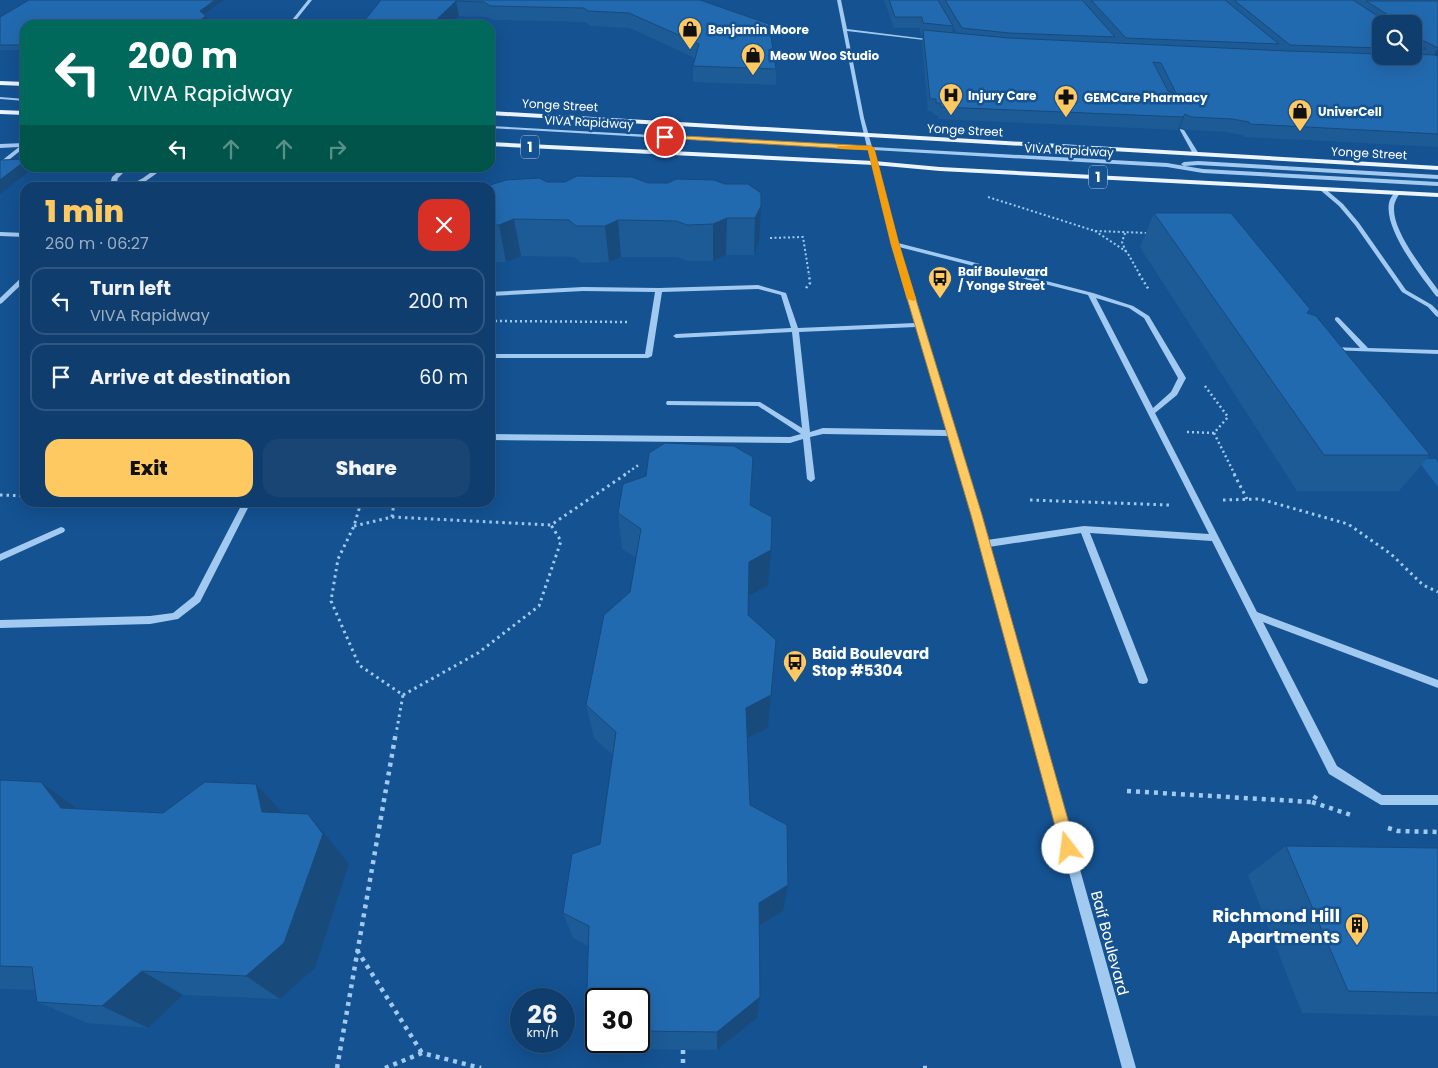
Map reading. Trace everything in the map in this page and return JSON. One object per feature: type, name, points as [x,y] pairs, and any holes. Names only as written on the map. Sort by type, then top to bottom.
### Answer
[{"type":"main road","points":[[0,83],[20,84]]},
{"type":"main road","points":[[0,112],[20,113]]},
{"type":"main road","name":"Yonge Street","points":[[495,113],[1438,168]]},
{"type":"main road","name":"1","points":[[495,144],[874,162],[950,169],[1438,195]]},
{"type":"street","points":[[294,20],[310,0]]},
{"type":"street","name":"Baif Boulevard","points":[[839,0],[862,118],[895,244],[984,544],[1129,1068]]},
{"type":"street","points":[[846,30],[940,41]]},
{"type":"street","points":[[0,98],[20,100]]},
{"type":"street","points":[[1182,130],[1196,154]]},
{"type":"street","points":[[1,163],[20,148]]},
{"type":"street","name":"VIVA Rapidway","points":[[1167,166],[1198,163],[1438,177]]},
{"type":"street","name":"VIVA Rapidway","points":[[1167,166],[1203,171],[1438,184]]},
{"type":"street","points":[[114,182],[115,177],[121,172]]},
{"type":"street","points":[[139,182],[155,172]]},
{"type":"street","points":[[1321,188],[1341,204],[1404,291],[1430,306],[1438,315]]},
{"type":"street","points":[[1396,192],[1391,208],[1398,232],[1438,296],[1430,306]]},
{"type":"street","points":[[0,234],[20,234]]},
{"type":"street","points":[[895,244],[1091,294],[1131,307],[1147,317],[1182,378],[1174,393],[1151,413]]},
{"type":"street","points":[[0,302],[20,282]]},
{"type":"street","points":[[495,294],[583,289],[659,290],[758,287],[784,294],[795,330],[811,479]]},
{"type":"street","points":[[0,292],[10,292]]},
{"type":"street","points":[[1091,294],[1253,614],[1438,684]]},
{"type":"street","points":[[1337,319],[1366,350]]},
{"type":"street","points":[[676,336],[920,325]]},
{"type":"street","points":[[1319,349],[1438,352]]},
{"type":"street","points":[[670,403],[760,404],[807,435]]},
{"type":"street","points":[[495,437],[790,440],[823,431],[952,433]]},
{"type":"street","points":[[0,624],[150,620],[175,616],[197,599],[244,507]]},
{"type":"street","points":[[984,544],[1084,529],[1214,538]]},
{"type":"street","points":[[1084,529],[1143,680]]},
{"type":"street","points":[[0,558],[60,530]]},
{"type":"lane","name":"VIVA Rapidway","points":[[495,127],[1167,166]]},
{"type":"lane","points":[[0,146],[20,145]]},
{"type":"lane","points":[[495,356],[648,356],[659,290]]},
{"type":"lane","points":[[1253,614],[1333,770],[1381,800],[1438,800]]},
{"type":"path","points":[[987,197],[1095,231],[1156,232]]},
{"type":"path","points":[[1126,233],[1122,242],[1126,252]]},
{"type":"path","points":[[770,238],[803,237],[810,283],[804,290]]},
{"type":"path","points":[[495,321],[654,322]]},
{"type":"path","points":[[1214,433],[1247,499]]},
{"type":"path","points":[[354,526],[392,517],[551,525],[678,438]]},
{"type":"path","points":[[0,496],[20,496]]},
{"type":"path","points":[[1030,500],[1169,505],[1195,500],[1260,499],[1348,524],[1391,554],[1423,585],[1438,592]]},
{"type":"path","points":[[359,507],[354,526],[338,559],[331,601],[360,665],[403,695]]},
{"type":"path","points":[[392,517],[393,507]]},
{"type":"path","points":[[403,695],[478,653],[539,606],[561,541],[551,525]]},
{"type":"path","points":[[337,1068],[403,695]]},
{"type":"path","points":[[1127,791],[1312,802],[1333,770]]},
{"type":"path","points":[[357,950],[422,1053]]},
{"type":"path","points":[[683,1050],[683,1068]]},
{"type":"path","points":[[385,1068],[422,1053],[481,1068]]},
{"type":"path","points":[[923,1068],[931,1068]]},
{"type":"shaded area","points":[[1417,459],[1436,459],[1438,463],[1438,487]]},
{"type":"building","points":[[29,0],[215,0],[200,11],[206,16],[201,20],[20,20],[20,45],[0,45],[0,17]]},
{"type":"building","points":[[381,0],[700,0],[769,24],[776,69],[693,66],[699,44],[629,13],[588,11],[584,8],[490,6],[484,2],[456,1],[436,20],[365,20]]},
{"type":"building","points":[[889,0],[938,0],[953,26],[923,23],[922,17],[895,17]]},
{"type":"building","points":[[945,0],[1082,0],[1115,37],[1009,33],[962,28]]},
{"type":"building","points":[[1091,0],[1225,0],[1279,44],[1126,38]]},
{"type":"building","points":[[1234,0],[1353,0],[1376,15],[1372,15],[1372,48],[1290,45]]},
{"type":"building","points":[[1366,1],[1438,1],[1438,48],[1422,40],[1422,15],[1388,15]]},
{"type":"building","points":[[923,30],[1009,38],[1372,54],[1372,65],[1422,65],[1422,54],[1438,56],[1438,134],[1250,124],[1249,122],[1232,119],[1191,117],[1185,114],[1183,117],[941,107],[940,103],[936,103],[936,99],[930,99]],"holes":[[[1153,62],[1161,63],[1175,93],[1168,91]]]},
{"type":"building","points":[[20,159],[20,165],[0,180],[0,160]]},
{"type":"building","points":[[577,176],[632,177],[648,183],[668,183],[676,179],[714,180],[725,184],[748,184],[761,193],[761,206],[755,218],[727,218],[713,224],[687,225],[676,221],[618,220],[605,226],[576,226],[569,220],[514,219],[495,225],[495,183],[506,180],[539,178],[547,182],[565,182]]},
{"type":"building","points":[[1154,213],[1231,213],[1310,309],[1307,313],[1316,316],[1430,455],[1324,455]]},
{"type":"building","points":[[665,443],[734,446],[753,457],[750,505],[772,517],[771,550],[749,562],[748,615],[776,640],[771,695],[746,708],[750,805],[787,825],[788,885],[759,903],[760,997],[717,1032],[650,1031],[650,988],[587,988],[589,926],[563,913],[572,854],[600,844],[616,732],[586,705],[604,615],[630,592],[641,529],[618,513],[623,484],[646,476],[649,453]]},
{"type":"building","points":[[0,780],[41,782],[61,808],[163,813],[205,782],[256,784],[262,812],[308,814],[323,834],[284,943],[246,976],[142,971],[102,1006],[37,1002],[32,967],[0,966]]},
{"type":"building","points":[[1286,846],[1438,848],[1438,993],[1348,991]]},
{"type":"slow traffic","points":[[840,147],[871,148],[911,299]]},
{"type":"place","name":"Benjamin Moore","points":[[690,50]]},
{"type":"place","name":"Meow Woo Studio","points":[[753,76]]},
{"type":"place","name":"Injury Care","points":[[951,116]]},
{"type":"place","name":"GEMCare Pharmacy","points":[[1066,118]]},
{"type":"place","name":"UniverCell","points":[[1300,132]]},
{"type":"place","name":"Baif Boulevard / Yonge Street","points":[[940,299]]},
{"type":"place","name":"Baid Boulevard Stop #5304","points":[[795,683]]},
{"type":"place","name":"Richmond Hill Apartments","points":[[1357,946]]},
{"type":"route","points":[[665,137],[871,148],[895,244],[976,515],[1068,848]]}]
